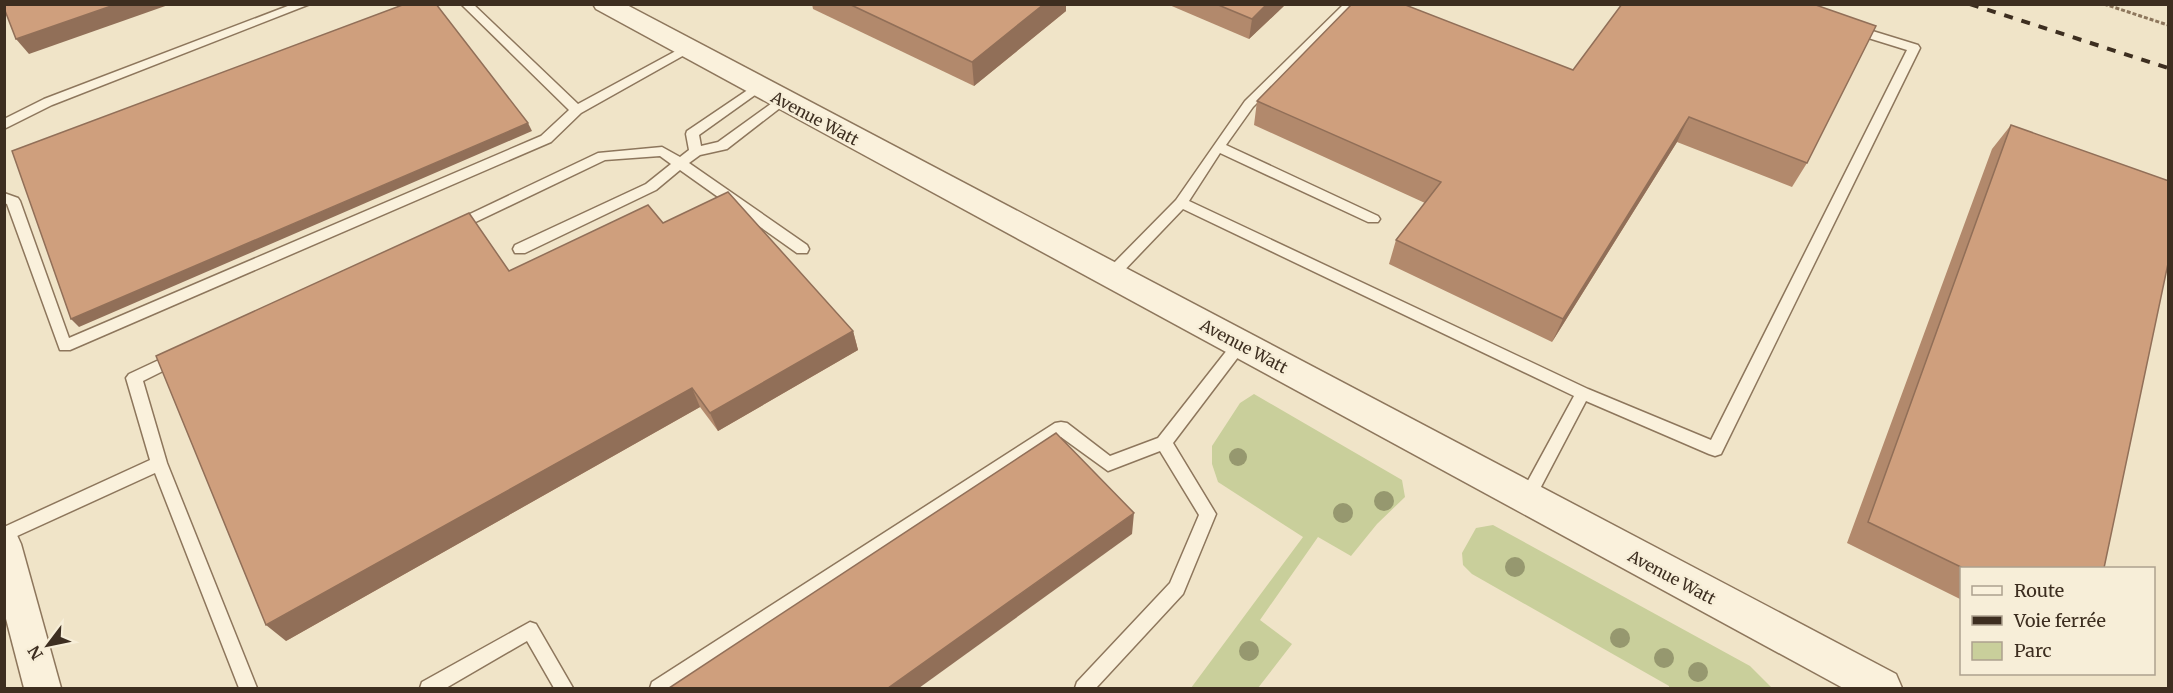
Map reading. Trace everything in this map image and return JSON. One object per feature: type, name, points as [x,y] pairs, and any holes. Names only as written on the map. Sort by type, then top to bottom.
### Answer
[{"type":"street","name":"Avenue Watt","points":[[605,4],[1880,688]]},
{"type":"street","points":[[4,544],[44,688]]},
{"type":"lane","points":[[4,125],[48,102],[305,4]]},
{"type":"lane","points":[[465,4],[577,110]]},
{"type":"lane","points":[[1111,275],[1181,203],[1249,104],[1351,4]]},
{"type":"lane","points":[[1181,203],[1583,393],[1715,448],[1914,48],[1834,23]]},
{"type":"lane","points":[[4,198],[13,201],[65,346],[546,139],[577,110],[689,49]]},
{"type":"lane","points":[[696,151],[692,134],[771,94]]},
{"type":"lane","points":[[520,249],[651,187],[696,151],[722,146],[771,94]]},
{"type":"lane","points":[[1218,147],[1373,219]]},
{"type":"lane","points":[[443,232],[603,156],[662,151],[802,249]]},
{"type":"lane","points":[[659,688],[1060,428],[1108,464],[1164,443],[1240,344]]},
{"type":"lane","points":[[188,353],[134,378],[159,463],[248,688]]},
{"type":"lane","points":[[1526,499],[1583,393]]},
{"type":"lane","points":[[1084,688],[1177,588],[1208,514],[1164,443]]},
{"type":"lane","points":[[4,535],[159,463]]},
{"type":"lane","points":[[429,688],[530,630],[564,688]]},
{"type":"path","points":[[2104,4],[2169,24]]},
{"type":"green space","points":[[1254,394],[1402,480],[1405,497],[1377,524],[1351,556],[1318,537],[1260,620],[1292,644],[1258,688],[1191,688],[1303,537],[1218,482],[1212,464],[1212,446],[1240,403]]},
{"type":"green space","points":[[1493,525],[1750,666],[1772,688],[1669,688],[1472,574],[1463,565],[1462,553],[1476,528]]},
{"type":"building","points":[[4,4],[117,4],[16,39]]},
{"type":"building","points":[[405,4],[436,4],[528,123],[71,319],[12,151]]},
{"type":"building","points":[[849,4],[1044,4],[972,62]]},
{"type":"building","points":[[1216,4],[1267,4],[1252,19]]},
{"type":"building","points":[[1352,4],[1403,4],[1573,70],[1622,4],[1813,4],[1876,26],[1807,163],[1689,117],[1563,319],[1396,240],[1441,182],[1257,101]]},
{"type":"building","points":[[2011,125],[2169,181],[2169,259],[2104,567],[1961,567],[1868,522]]},
{"type":"building","points":[[728,192],[853,331],[710,413],[692,388],[266,625],[156,356],[469,213],[509,271],[648,205],[663,223]]},
{"type":"building","points":[[1056,433],[1134,513],[888,688],[669,688]]},
{"type":"railway","points":[[1970,4],[2168,68]]}]
